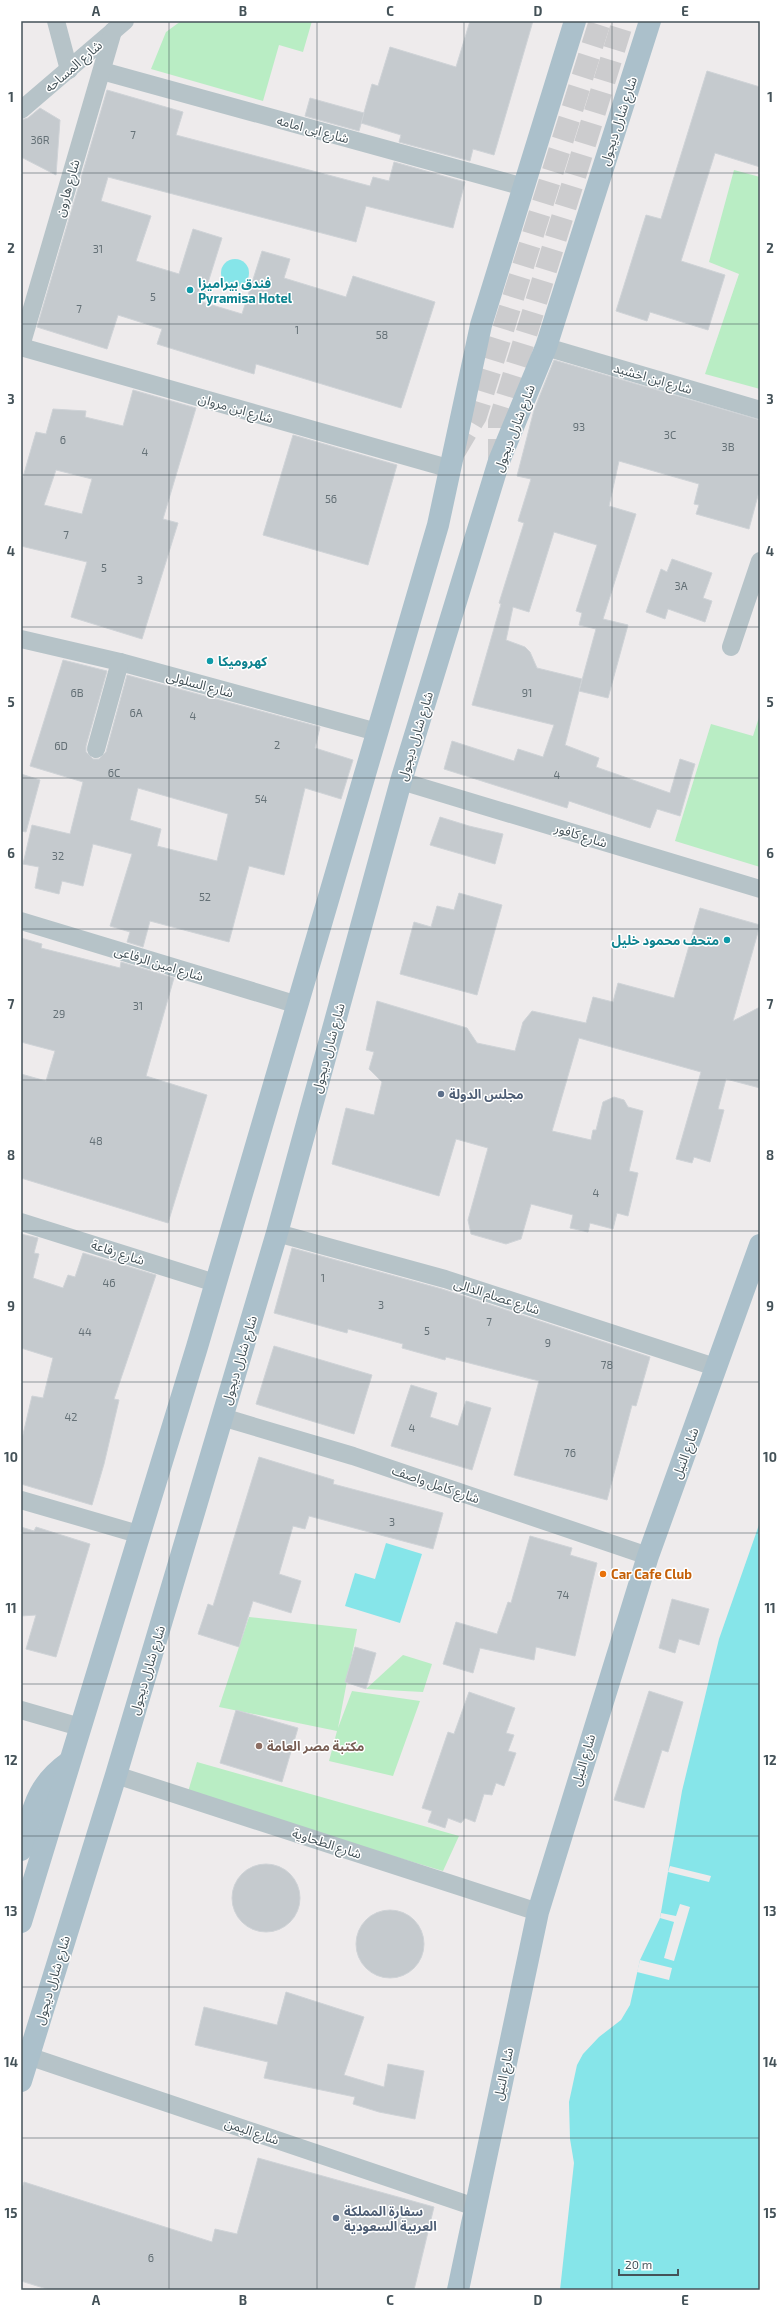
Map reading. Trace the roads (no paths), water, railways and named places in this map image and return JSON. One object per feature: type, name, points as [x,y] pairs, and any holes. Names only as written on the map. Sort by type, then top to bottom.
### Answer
[{"type":"main road","points":[[21,1922],[298,1005],[438,525],[481,325],[575,21]]},
{"type":"main road","name":"شارع شارل ديجول","points":[[21,2081],[116,1775],[277,1233],[401,781],[499,462],[546,347],[650,21]]},
{"type":"main road","name":"شارع النيل","points":[[458,2290],[538,1912],[648,1556],[760,1245]]},
{"type":"main road","points":[[21,1850],[41,1790],[52,1774],[69,1762]]},
{"type":"street","points":[[56,21],[69,70]]},
{"type":"street","name":"شارع المساحه","points":[[21,110],[119,26]]},
{"type":"street","name":"شارع هارون","points":[[21,346],[102,71],[119,26]]},
{"type":"street","name":"شارع ابى امامه","points":[[102,71],[524,187]]},
{"type":"street","name":"شارع ابن مروان","points":[[21,346],[451,469]]},
{"type":"street","name":"شارع ابن اخشيد","points":[[546,347],[760,410]]},
{"type":"street","points":[[731,647],[760,561]]},
{"type":"street","name":"شارع السلولى","points":[[21,639],[120,662],[377,732]]},
{"type":"street","points":[[96,749],[120,662]]},
{"type":"street","name":"شارع كافور","points":[[401,781],[760,889]]},
{"type":"street","name":"شارع امين الرفاعى","points":[[21,921],[298,1005]]},
{"type":"street","name":"شارع رفاعة","points":[[21,1222],[215,1283]]},
{"type":"street","name":"شارع عصام الدالى","points":[[277,1233],[445,1279],[715,1367]]},
{"type":"street","name":"شارع كامل واصف","points":[[222,1417],[353,1456],[648,1556]]},
{"type":"street","points":[[21,1500],[138,1534]]},
{"type":"street","points":[[21,1710],[80,1727]]},
{"type":"street","name":"شارع الطحاوية","points":[[116,1775],[538,1912]]},
{"type":"street","name":"شارع اليمن","points":[[28,2056],[475,2207]]},
{"type":"water","points":[[235,259],[245,263],[249,273],[245,283],[235,287],[225,283],[221,273],[225,263]]},
{"type":"water","points":[[760,1522],[760,2290],[560,2290],[574,2163],[570,2139],[569,2102],[577,2065],[583,2054],[599,2037],[621,2020],[630,2005],[640,1960],[660,1918],[682,1791],[719,1639]]},
{"type":"water","points":[[386,1543],[422,1554],[400,1623],[345,1606],[355,1573],[375,1579]]},
{"type":"tunnel","points":[[455,451],[476,416],[600,21]]},
{"type":"tunnel","points":[[499,461],[499,422],[623,21]]},
{"type":"place","name":"فندق بيراميزا Pyramisa Hotel","points":[[190,290]]},
{"type":"place","name":"كهروميكا","points":[[210,661]]},
{"type":"place","name":"متحف محمود خليل","points":[[727,940]]},
{"type":"place","name":"مجلس الدولة","points":[[441,1094]]},
{"type":"place","name":"Car Cafe Club","points":[[603,1574]]},
{"type":"place","name":"مكتبة مصر العامة","points":[[259,1746]]},
{"type":"place","name":"سفارة المملكة العربية السعودية","points":[[336,2218]]}]
